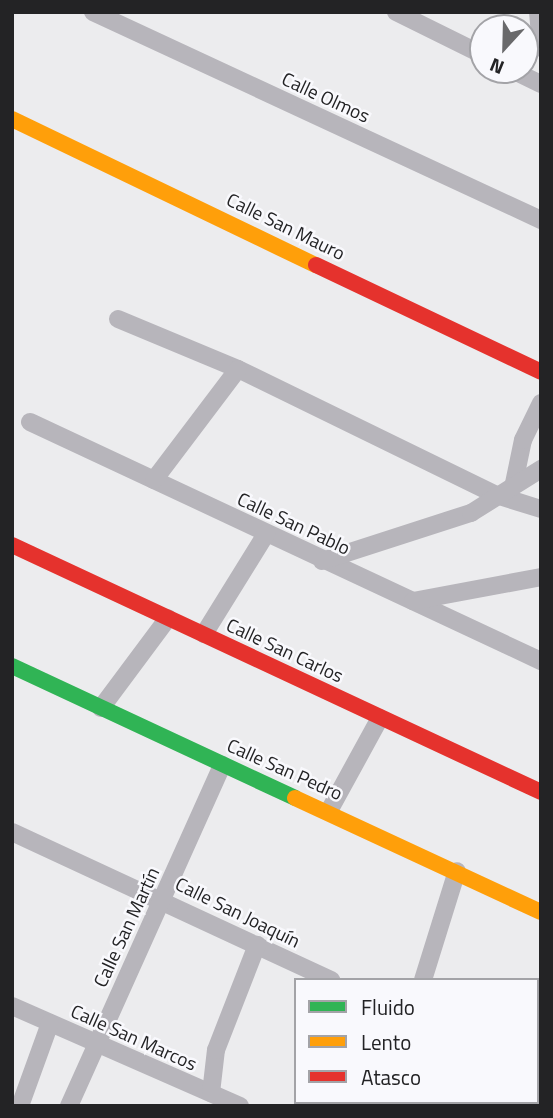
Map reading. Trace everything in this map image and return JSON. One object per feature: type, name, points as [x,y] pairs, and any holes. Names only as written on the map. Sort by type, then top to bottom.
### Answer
[{"type":"street","name":"Calle Olmos","points":[[93,12],[541,220]]},
{"type":"street","points":[[396,12],[469,48]]},
{"type":"street","points":[[538,12],[541,48]]},
{"type":"street","name":"Calle San Mauro","points":[[12,119],[541,372]]},
{"type":"street","points":[[118,319],[238,369],[496,495],[541,509]]},
{"type":"street","points":[[154,480],[238,369]]},
{"type":"street","points":[[514,483],[523,440],[541,403]]},
{"type":"street","name":"Calle San Pablo","points":[[30,422],[322,561],[541,661]]},
{"type":"street","points":[[322,561],[471,513],[514,483],[541,469]]},
{"type":"street","points":[[204,635],[266,534]]},
{"type":"street","name":"Calle San Carlos","points":[[12,545],[541,792]]},
{"type":"street","points":[[413,601],[541,577]]},
{"type":"street","points":[[101,708],[168,618]]},
{"type":"street","name":"Calle San Pedro","points":[[12,666],[222,765],[329,811],[541,912]]},
{"type":"street","points":[[329,811],[380,718]]},
{"type":"street","name":"Calle San Martín","points":[[69,1106],[222,765]]},
{"type":"street","name":"Calle San Joaquín","points":[[12,832],[162,899],[327,978]]},
{"type":"street","points":[[424,978],[457,871]]},
{"type":"street","points":[[211,1093],[216,1050],[257,945]]},
{"type":"street","name":"Calle San Marcos","points":[[12,1006],[240,1106]]},
{"type":"street","points":[[20,1106],[50,1023]]},
{"type":"traffic: fast","points":[[12,666],[295,798]]},
{"type":"traffic: slow","points":[[12,119],[316,265]]},
{"type":"traffic: slow","points":[[295,798],[541,912]]},
{"type":"traffic: jam","points":[[316,265],[541,372]]},
{"type":"traffic: jam","points":[[12,545],[541,792]]}]
